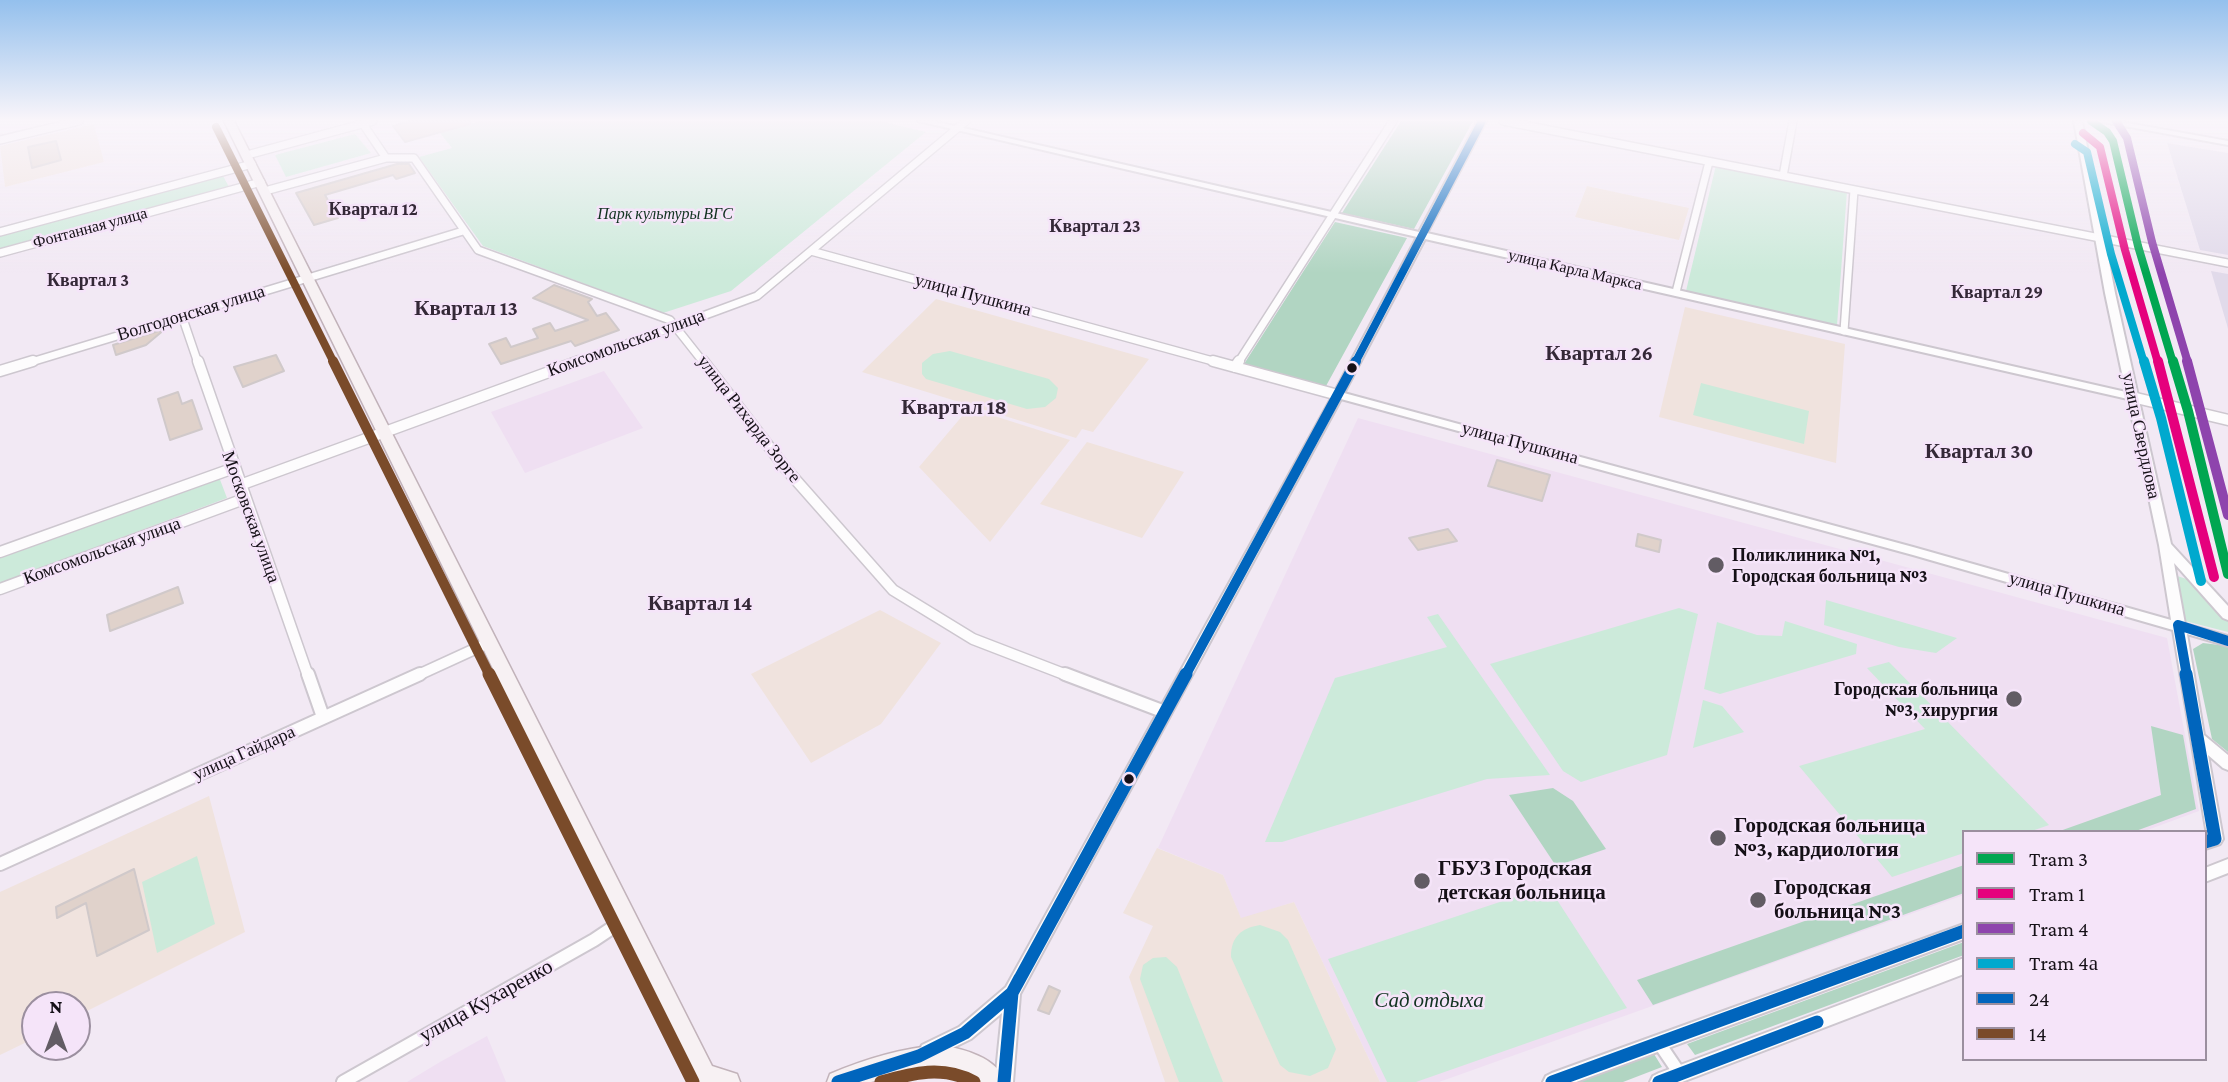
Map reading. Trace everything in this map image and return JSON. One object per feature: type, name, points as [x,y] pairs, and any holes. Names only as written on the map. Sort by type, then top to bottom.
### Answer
[{"type":"main road","points":[[256,171],[306,278],[707,1078],[729,1082]]},
{"type":"main road","points":[[838,1082],[919,1056],[965,1062],[989,1075],[995,1082]]},
{"type":"street","name":"Фонтанная улица","points":[[0,232],[210,171]]},
{"type":"street","name":"Фонтанная улица","points":[[0,253],[327,171]]},
{"type":"street","name":"улица Рихарда Зорге","points":[[423,171],[478,250],[670,320],[778,460],[893,590],[973,639],[1165,712]]},
{"type":"street","name":"Комсомольская улица","points":[[240,485],[384,430],[757,296],[906,171]]},
{"type":"street","name":"улица Карла Маркса","points":[[1142,171],[2228,420]]},
{"type":"street","points":[[1235,367],[1360,171]]},
{"type":"street","points":[[919,1056],[965,1033],[1012,993],[1338,395],[1455,171]]},
{"type":"street","points":[[1676,292],[1707,171]]},
{"type":"street","points":[[1759,171],[2228,263]]},
{"type":"street","points":[[1783,176],[1784,171]]},
{"type":"street","name":"улица Свердлова","points":[[2087,171],[2132,397],[2165,545],[2215,839],[2207,841]]},
{"type":"street","points":[[1844,331],[1854,190]]},
{"type":"street","name":"Волгодонская улица","points":[[0,371],[463,231]]},
{"type":"street","name":"улица Пушкина","points":[[811,251],[1641,476],[2228,641]]},
{"type":"street","name":"Московская улица","points":[[182,316],[323,718]]},
{"type":"street","name":"Комсомольская улица","points":[[0,552],[234,468]]},
{"type":"street","name":"Комсомольская улица","points":[[0,589],[244,499]]},
{"type":"street","name":"улица Свердлова","points":[[2165,545],[2228,615]]},
{"type":"street","name":"улица Гайдара","points":[[0,864],[488,643]]},
{"type":"street","points":[[2198,738],[2228,764]]},
{"type":"street","points":[[2207,873],[2228,866]]},
{"type":"street","name":"улица Кухаренко","points":[[343,1082],[594,940],[627,918]]},
{"type":"street","points":[[1552,1082],[1962,932]]},
{"type":"street","points":[[1658,1082],[1962,967]]},
{"type":"street","points":[[1004,1082],[1012,993]]},
{"type":"street","points":[[1659,1043],[1680,1074]]},
{"type":"shaded area","points":[[3,171],[66,171],[5,187]]},
{"type":"shaded area","points":[[2176,171],[2228,171],[2228,255],[2200,250]]},
{"type":"shaded area","points":[[1587,186],[1689,208],[1679,240],[1575,217]]},
{"type":"shaded area","points":[[2211,271],[2228,274],[2228,329],[2227,325]]},
{"type":"shaded area","points":[[936,299],[1149,359],[1093,432],[1082,429],[1076,438],[862,372]]},
{"type":"shaded area","points":[[1685,307],[1845,344],[1836,463],[1659,417]]},
{"type":"shaded area","points":[[604,371],[643,428],[525,473],[491,412]]},
{"type":"shaded area","points":[[969,408],[1070,440],[990,542],[919,467]]},
{"type":"shaded area","points":[[1358,418],[2167,638],[2199,811],[2147,830],[1962,830],[1962,896],[1439,1082],[1380,1082],[1294,902],[1241,919],[1223,875],[1158,848]]},
{"type":"shaded area","points":[[1087,442],[1184,472],[1142,538],[1040,504]]},
{"type":"shaded area","points":[[880,610],[941,643],[881,724],[811,763],[751,674]]},
{"type":"shaded area","points":[[209,796],[245,932],[91,1009],[91,991],[21,991],[21,1045],[0,1055],[0,892]]},
{"type":"shaded area","points":[[1157,848],[1223,875],[1241,918],[1294,902],[1380,1082],[1165,1082],[1129,977],[1153,926],[1123,913]]},
{"type":"shaded area","points":[[487,1036],[506,1082],[407,1082],[440,1062]]},
{"type":"green space","points":[[283,171],[306,171],[286,177]]},
{"type":"green space","name":"Парк культуры ВГС","points":[[429,171],[878,171],[731,291],[663,313],[483,246]]},
{"type":"green space","points":[[1369,171],[1445,171],[1414,229],[1342,213]]},
{"type":"green space","points":[[1714,171],[1749,171],[1847,191],[1837,325],[1686,291]]},
{"type":"green space","points":[[222,174],[229,187],[0,250],[0,234]]},
{"type":"green space","points":[[1335,222],[1407,238],[1326,386],[1244,364]]},
{"type":"green space","points":[[950,351],[1049,379],[1058,388],[1056,398],[1045,407],[1027,409],[926,379],[922,374],[922,363],[933,354]]},
{"type":"green space","points":[[1701,383],[1809,411],[1804,444],[1693,415]]},
{"type":"green space","points":[[219,477],[227,498],[0,583],[0,558]]},
{"type":"green space","points":[[2175,577],[2190,580],[2228,621],[2228,632],[2185,621]]},
{"type":"green space","points":[[1826,600],[1957,638],[1936,653],[1899,647],[1824,625]]},
{"type":"green space","points":[[1679,608],[1698,614],[1667,755],[1581,782],[1563,771],[1490,664]]},
{"type":"green space","points":[[1438,614],[1550,775],[1487,779],[1282,842],[1265,842],[1335,678],[1447,647],[1427,617]]},
{"type":"green space","points":[[1785,621],[1857,644],[1856,654],[1720,694],[1704,689],[1717,622],[1757,635],[1782,636]]},
{"type":"green space","points":[[2203,643],[2228,646],[2228,752],[2212,739],[2193,649]]},
{"type":"green space","points":[[1889,662],[2049,825],[2035,830],[1962,830],[1962,854],[1892,877],[1799,766],[1925,729],[1867,668]]},
{"type":"green space","points":[[1703,700],[1722,706],[1744,732],[1693,748]]},
{"type":"green space","points":[[2151,726],[2183,735],[2196,809],[2138,830],[2063,830],[2161,795]]},
{"type":"green space","points":[[1553,788],[1573,801],[1606,849],[1556,866],[1509,795]]},
{"type":"green space","points":[[197,856],[215,924],[157,953],[142,882]]},
{"type":"green space","points":[[1962,866],[1962,894],[1653,1005],[1637,980]]},
{"type":"green space","name":"Сад отдыха","points":[[1548,886],[1627,1008],[1416,1082],[1387,1082],[1328,959]]},
{"type":"green space","points":[[1260,925],[1280,932],[1288,940],[1336,1049],[1328,1068],[1310,1076],[1289,1072],[1280,1065],[1231,957],[1231,950],[1238,935],[1247,928]]},
{"type":"green space","points":[[1962,943],[1962,956],[1695,1055],[1687,1044]]},
{"type":"green space","points":[[1166,957],[1177,967],[1223,1082],[1179,1082],[1140,979],[1143,965],[1153,958]]},
{"type":"green space","points":[[1654,1054],[1662,1067],[1623,1082],[1580,1082]]},
{"type":"building","points":[[371,171],[415,173],[396,179],[393,175],[325,195],[338,218],[314,225],[296,193]]},
{"type":"building","points":[[554,285],[592,299],[588,302],[597,316],[606,313],[619,330],[575,346],[571,341],[501,364],[489,344],[506,338],[511,347],[538,338],[533,329],[550,323],[555,331],[588,320],[533,298]]},
{"type":"building","points":[[165,329],[146,345],[116,355],[113,345]]},
{"type":"building","points":[[276,355],[284,371],[243,387],[234,367]]},
{"type":"building","points":[[178,392],[182,404],[192,400],[202,429],[170,440],[158,399]]},
{"type":"building","points":[[1497,460],[1550,475],[1542,501],[1488,486]]},
{"type":"building","points":[[1448,529],[1457,541],[1418,550],[1409,538]]},
{"type":"building","points":[[1638,534],[1661,540],[1659,552],[1636,546]]},
{"type":"building","points":[[178,587],[183,603],[110,631],[107,615]]},
{"type":"building","points":[[134,869],[149,930],[97,956],[86,903],[57,918],[56,907]]},
{"type":"building","points":[[1049,986],[1060,991],[1049,1014],[1038,1010]]},
{"type":"tram line","name":"4а","points":[[2092,171],[2111,254],[2161,418],[2201,581]]},
{"type":"tram line","name":"1","points":[[2106,171],[2125,250],[2174,415],[2214,577]]},
{"type":"tram line","name":"3","points":[[2120,171],[2138,246],[2188,411],[2228,574]]},
{"type":"tram line","name":"4","points":[[2135,171],[2152,242],[2201,407],[2228,515]]},
{"type":"transit line","name":"14","points":[[238,171],[693,1082]]},
{"type":"transit line","name":"24","points":[[838,1082],[919,1056],[965,1033],[1012,993],[1338,395],[1455,171]]},
{"type":"transit line","name":"24","points":[[2207,841],[2215,839],[2178,625],[2228,641]]},
{"type":"transit line","name":"24","points":[[1552,1082],[1962,932]]},
{"type":"transit line","name":"24","points":[[1004,1082],[1012,993],[1020,978]]},
{"type":"transit line","name":"24","points":[[1659,1082],[1817,1022]]},
{"type":"transit line","name":"14","points":[[881,1082],[916,1073],[940,1071],[963,1076],[974,1082]]},
{"type":"place","name":"Поликлиника №1, Городская больница №3","points":[[1716,565]]},
{"type":"place","name":"Городская больница №3, хирургия","points":[[2014,699]]},
{"type":"place","name":"Городская больница №3, кардиология","points":[[1718,838]]},
{"type":"place","name":"ГБУЗ Городская детская больница","points":[[1422,881]]},
{"type":"place","name":"Городская больница №3","points":[[1758,900]]},
{"type":"district","name":"Квартал 12","points":[[373,209]]},
{"type":"district","name":"Квартал 23","points":[[1095,226]]},
{"type":"district","name":"Квартал 3","points":[[88,280]]},
{"type":"district","name":"Квартал 29","points":[[1997,292]]},
{"type":"district","name":"Квартал 13","points":[[466,309]]},
{"type":"district","name":"Квартал 26","points":[[1599,354]]},
{"type":"district","name":"Квартал 18","points":[[954,408]]},
{"type":"district","name":"Квартал 30","points":[[1979,452]]},
{"type":"district","name":"Квартал 14","points":[[700,604]]}]
